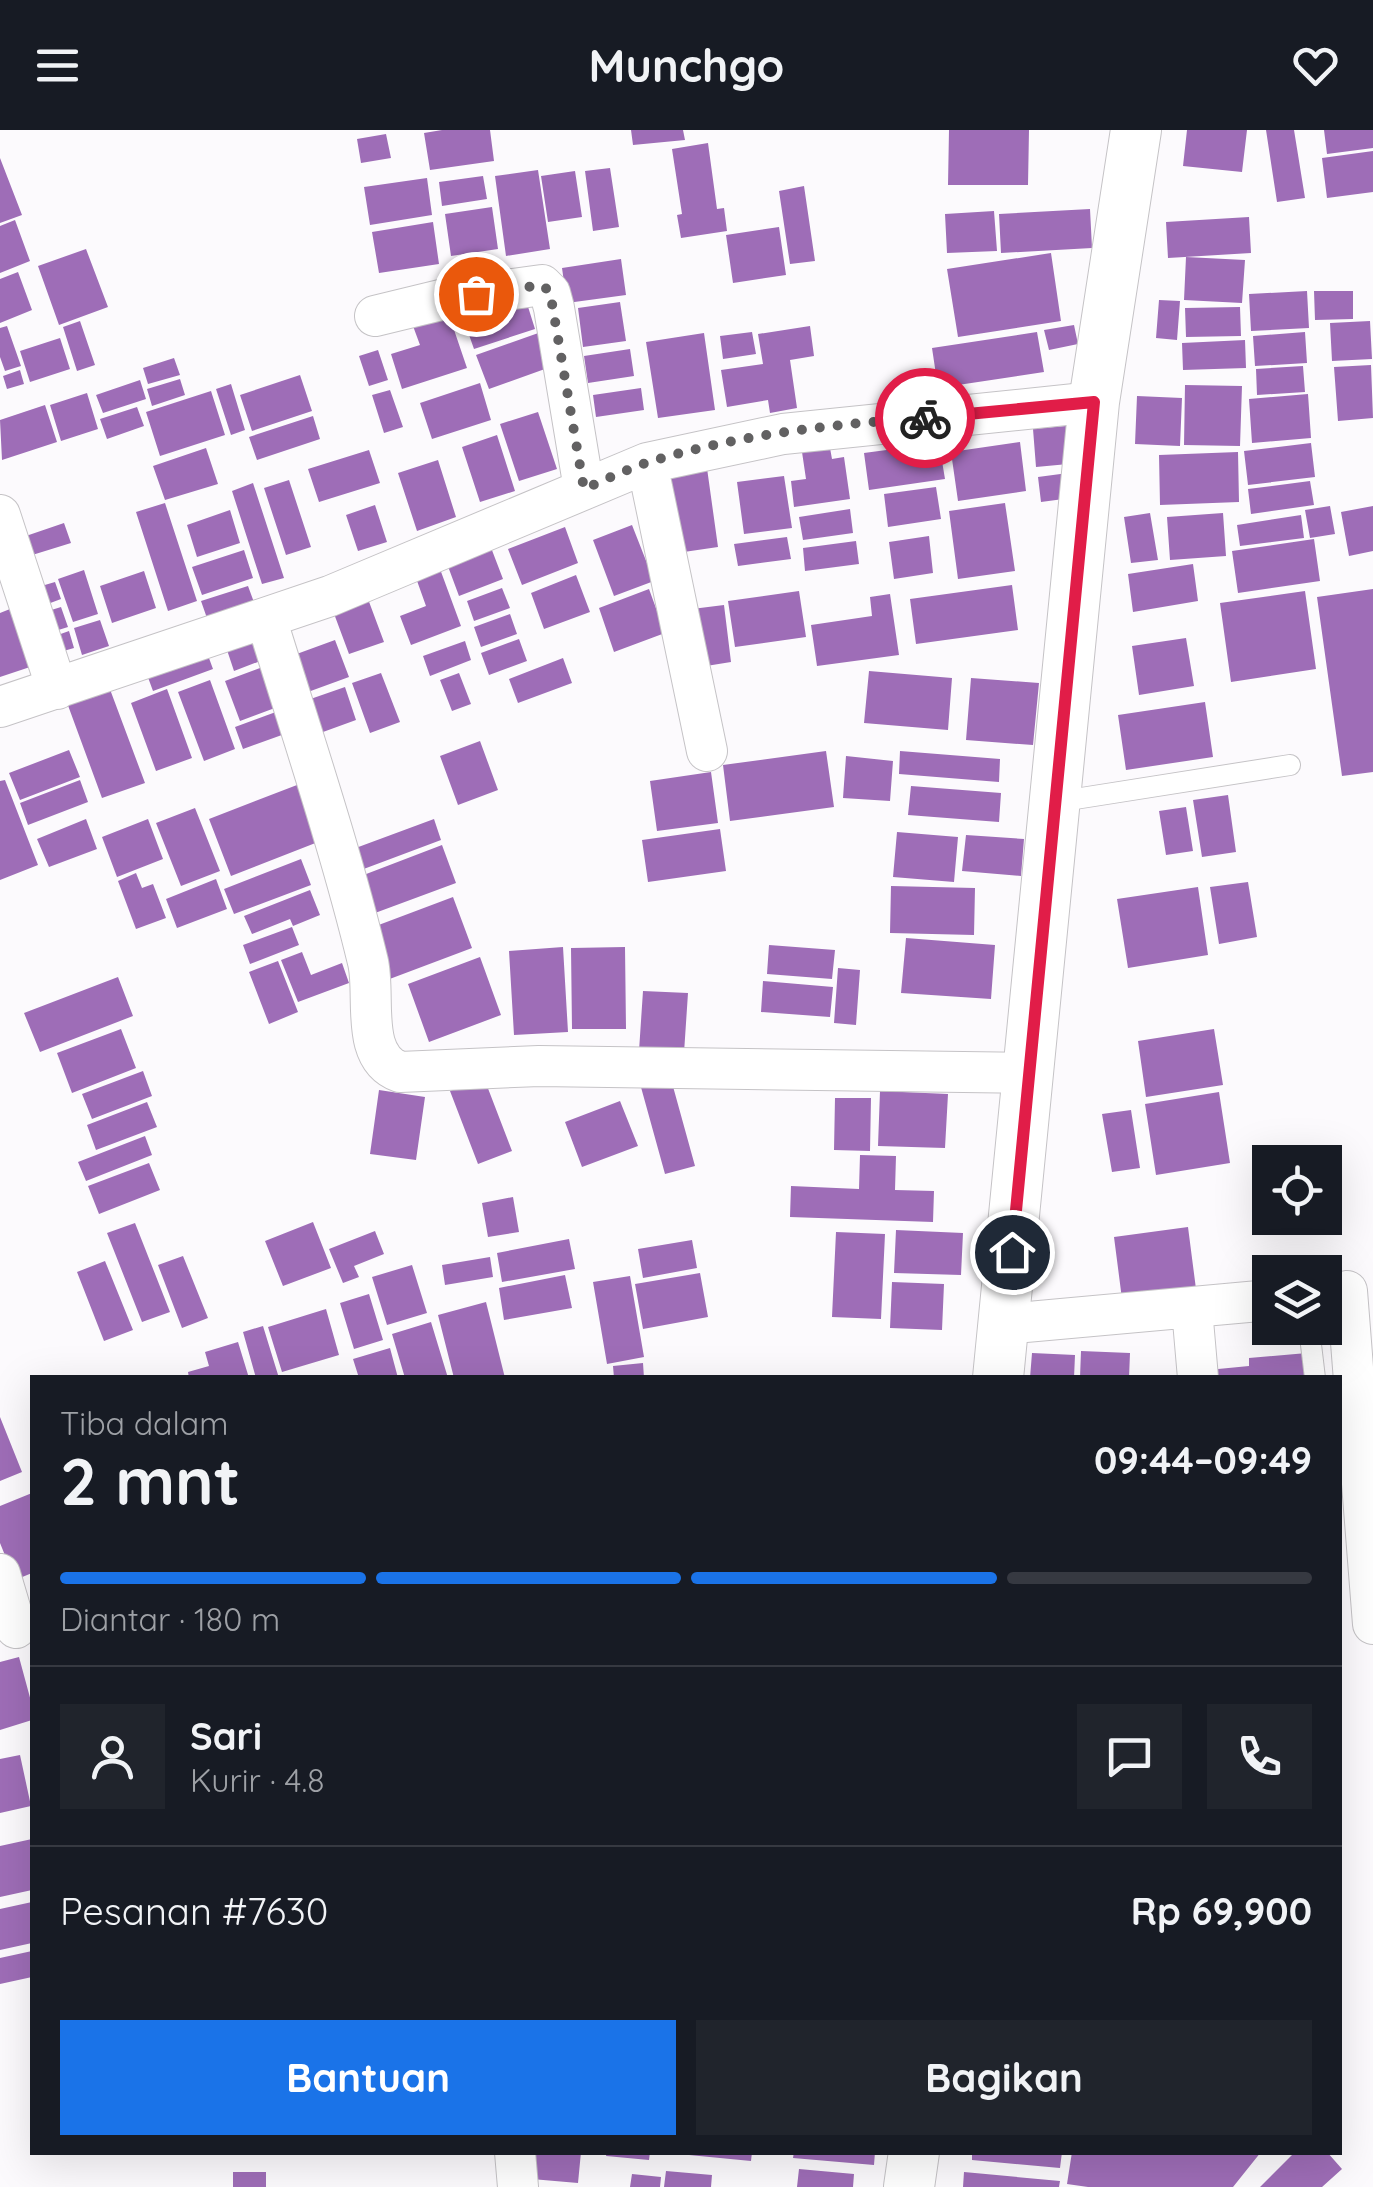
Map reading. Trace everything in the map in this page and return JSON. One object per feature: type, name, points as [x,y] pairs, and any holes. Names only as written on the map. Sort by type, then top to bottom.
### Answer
[{"type":"street","points":[[998,1375],[1094,402],[1136,130]]},
{"type":"street","points":[[375,316],[449,298],[542,285],[550,292],[554,308],[584,489]]},
{"type":"street","points":[[0,707],[330,596],[648,463],[783,434],[1094,402]]},
{"type":"street","points":[[648,463],[707,751]]},
{"type":"street","points":[[0,515],[57,689]]},
{"type":"street","points":[[266,618],[369,966],[374,1042],[389,1068],[400,1072],[539,1066],[1029,1073]]},
{"type":"street","points":[[1348,1291],[1373,1624]]},
{"type":"street","points":[[1005,1324],[1252,1302]]},
{"type":"street","points":[[1192,1309],[1198,1375]]},
{"type":"street","points":[[0,1574],[22,1629]]},
{"type":"street","points":[[515,2155],[518,2187]]},
{"type":"street","points":[[909,2187],[914,2155]]},
{"type":"lane","points":[[1056,802],[1290,766]]},
{"type":"lane","points":[[1311,1345],[1316,1375]]},
{"type":"building","points":[[490,130],[494,161],[430,170],[424,133]]},
{"type":"building","points":[[631,130],[683,130],[685,140],[633,145]]},
{"type":"building","points":[[949,130],[1029,130],[1028,185],[948,185]]},
{"type":"building","points":[[1187,130],[1247,130],[1242,172],[1183,166]]},
{"type":"building","points":[[1266,130],[1294,130],[1305,198],[1277,202]]},
{"type":"building","points":[[1324,130],[1373,130],[1373,148],[1327,154]]},
{"type":"building","points":[[386,134],[391,158],[361,163],[357,139]]},
{"type":"building","points":[[708,143],[717,209],[724,208],[727,231],[681,238],[677,215],[682,214],[672,149]]},
{"type":"building","points":[[1373,151],[1373,192],[1327,198],[1322,158]]},
{"type":"building","points":[[0,158],[22,215],[0,223]]},
{"type":"building","points":[[610,168],[619,227],[593,231],[585,171]]},
{"type":"building","points":[[538,170],[550,249],[506,256],[495,176]]},
{"type":"building","points":[[575,171],[582,217],[548,222],[541,176]]},
{"type":"building","points":[[483,176],[487,199],[442,206],[439,182]]},
{"type":"building","points":[[427,178],[432,215],[370,225],[364,187]]},
{"type":"building","points":[[804,186],[815,261],[790,264],[779,191]]},
{"type":"building","points":[[492,207],[498,249],[451,256],[445,214]]},
{"type":"building","points":[[1090,209],[1092,248],[1001,253],[999,214]]},
{"type":"building","points":[[994,211],[997,251],[947,253],[945,214]]},
{"type":"building","points":[[1249,217],[1251,253],[1168,258],[1166,222]]},
{"type":"building","points":[[15,220],[30,261],[0,273],[0,226]]},
{"type":"building","points":[[433,222],[439,264],[379,273],[372,232]]},
{"type":"building","points":[[779,227],[786,275],[733,283],[726,235]]},
{"type":"building","points":[[86,249],[108,307],[59,325],[38,266]]},
{"type":"building","points":[[1051,253],[1061,321],[958,337],[947,269]]},
{"type":"building","points":[[1186,257],[1245,260],[1242,303],[1184,300]]},
{"type":"building","points":[[621,259],[626,295],[567,303],[562,268]]},
{"type":"building","points":[[18,272],[32,310],[0,323],[0,279]]},
{"type":"building","points":[[1307,291],[1309,328],[1251,331],[1249,294]]},
{"type":"building","points":[[1314,291],[1353,291],[1353,319],[1315,320]]},
{"type":"building","points":[[524,294],[535,329],[474,349],[462,315]]},
{"type":"building","points":[[1159,300],[1180,301],[1177,340],[1156,338]]},
{"type":"building","points":[[620,302],[626,341],[583,347],[578,308]]},
{"type":"building","points":[[1240,307],[1241,336],[1186,337],[1185,308]]},
{"type":"building","points":[[449,315],[467,368],[402,389],[391,354],[420,345],[413,326]]},
{"type":"building","points":[[80,321],[95,365],[77,371],[63,327]]},
{"type":"building","points":[[1370,321],[1372,359],[1332,361],[1330,323]]},
{"type":"building","points":[[1074,325],[1078,344],[1049,350],[1044,330]]},
{"type":"building","points":[[7,326],[21,366],[5,371],[0,357],[0,328]]},
{"type":"building","points":[[810,326],[814,356],[790,360],[797,408],[770,413],[768,400],[727,407],[721,370],[763,364],[758,334]]},
{"type":"building","points":[[544,331],[556,365],[489,389],[476,355]]},
{"type":"building","points":[[752,332],[756,354],[723,359],[720,336]]},
{"type":"building","points":[[1037,332],[1044,372],[938,388],[932,348]]},
{"type":"building","points":[[1305,332],[1307,363],[1255,366],[1253,336]]},
{"type":"building","points":[[704,333],[715,410],[658,418],[646,342]]},
{"type":"building","points":[[60,338],[70,369],[30,382],[20,351]]},
{"type":"building","points":[[1245,340],[1246,368],[1183,370],[1182,343]]},
{"type":"building","points":[[630,349],[634,376],[588,383],[584,356]]},
{"type":"building","points":[[378,350],[388,380],[369,386],[359,356]]},
{"type":"building","points":[[174,358],[180,375],[148,384],[143,368]]},
{"type":"building","points":[[1371,365],[1373,418],[1338,421],[1334,367]]},
{"type":"building","points":[[1303,366],[1305,392],[1257,395],[1256,369]]},
{"type":"building","points":[[20,370],[24,384],[7,389],[3,376]]},
{"type":"building","points":[[300,375],[312,411],[252,431],[240,395]]},
{"type":"building","points":[[180,379],[185,395],[152,406],[147,389]]},
{"type":"building","points":[[140,380],[146,399],[103,413],[96,395]]},
{"type":"building","points":[[480,383],[491,420],[432,439],[420,403]]},
{"type":"building","points":[[231,384],[245,430],[231,435],[216,389]]},
{"type":"building","points":[[1185,385],[1242,386],[1240,446],[1184,445]]},
{"type":"building","points":[[641,388],[644,410],[596,417],[593,395]]},
{"type":"building","points":[[390,390],[403,427],[384,433],[372,395]]},
{"type":"building","points":[[211,391],[225,435],[160,456],[146,412]]},
{"type":"building","points":[[87,393],[98,429],[61,441],[50,405]]},
{"type":"building","points":[[1308,394],[1311,438],[1252,443],[1249,399]]},
{"type":"building","points":[[1137,396],[1182,398],[1180,446],[1135,444]]},
{"type":"building","points":[[45,405],[57,442],[2,460],[0,420]]},
{"type":"building","points":[[137,407],[144,426],[107,439],[100,419]]},
{"type":"building","points":[[538,412],[557,469],[519,481],[500,424]]},
{"type":"building","points":[[313,416],[320,439],[257,460],[249,437]]},
{"type":"building","points":[[1076,425],[1079,463],[1036,467],[1033,429]]},
{"type":"building","points":[[497,435],[515,491],[480,502],[462,447]]},
{"type":"building","points":[[1020,442],[1026,491],[958,501],[951,452]]},
{"type":"building","points":[[939,443],[945,479],[869,490],[864,453]]},
{"type":"building","points":[[1311,443],[1315,477],[1248,485],[1244,451]]},
{"type":"building","points":[[206,448],[218,484],[165,500],[153,466]]},
{"type":"building","points":[[830,448],[832,459],[844,457],[850,499],[794,507],[791,481],[806,479],[802,452]]},
{"type":"building","points":[[369,450],[380,483],[319,502],[308,469]]},
{"type":"building","points":[[1238,452],[1239,502],[1160,505],[1159,455]]},
{"type":"building","points":[[438,460],[456,517],[417,531],[398,473]]},
{"type":"building","points":[[706,461],[718,547],[677,553],[666,467]]},
{"type":"building","points":[[1068,473],[1071,498],[1041,502],[1038,477]]},
{"type":"building","points":[[784,476],[792,528],[744,534],[737,482]]},
{"type":"building","points":[[289,480],[311,547],[286,555],[264,488]]},
{"type":"building","points":[[1310,481],[1314,505],[1251,514],[1248,489]]},
{"type":"building","points":[[253,483],[284,578],[262,584],[232,491]]},
{"type":"building","points":[[936,487],[941,519],[888,527],[884,494]]},
{"type":"building","points":[[165,503],[197,601],[168,611],[136,512]]},
{"type":"building","points":[[1005,503],[1015,571],[958,579],[949,511]]},
{"type":"building","points":[[375,505],[387,542],[358,551],[346,515]]},
{"type":"building","points":[[1330,506],[1335,534],[1310,538],[1305,510]]},
{"type":"building","points":[[1373,506],[1373,551],[1349,556],[1341,512]]},
{"type":"building","points":[[850,509],[853,533],[803,540],[799,517]]},
{"type":"building","points":[[230,510],[240,543],[197,557],[187,525]]},
{"type":"building","points":[[1150,513],[1158,560],[1131,563],[1124,517]]},
{"type":"building","points":[[1223,513],[1226,556],[1170,560],[1167,517]]},
{"type":"building","points":[[1301,515],[1304,538],[1240,546],[1237,525]]},
{"type":"building","points":[[64,523],[71,543],[29,556],[23,537]]},
{"type":"building","points":[[632,525],[654,581],[614,596],[593,540]]},
{"type":"building","points":[[565,527],[578,563],[522,585],[508,549]]},
{"type":"building","points":[[929,536],[933,573],[894,579],[889,542]]},
{"type":"building","points":[[787,537],[791,559],[738,566],[734,544]]},
{"type":"building","points":[[1314,539],[1320,581],[1238,593],[1232,551]]},
{"type":"building","points":[[856,541],[859,564],[805,571],[803,548]]},
{"type":"building","points":[[490,545],[503,579],[459,596],[446,561]]},
{"type":"building","points":[[244,550],[253,578],[202,595],[192,567]]},
{"type":"building","points":[[1193,564],[1198,601],[1133,612],[1128,574]]},
{"type":"building","points":[[440,569],[461,626],[411,645],[400,616],[426,606],[416,578]]},
{"type":"building","points":[[84,570],[98,614],[73,622],[58,579]]},
{"type":"building","points":[[144,571],[156,608],[112,623],[100,586]]},
{"type":"building","points":[[576,575],[590,612],[544,629],[531,593]]},
{"type":"building","points":[[55,582],[61,599],[45,605],[38,587]]},
{"type":"building","points":[[1012,585],[1018,630],[916,644],[910,599]]},
{"type":"building","points":[[248,586],[255,605],[208,621],[201,601]]},
{"type":"building","points":[[502,588],[510,608],[474,621],[467,601]]},
{"type":"building","points":[[649,589],[665,633],[614,652],[599,608]]},
{"type":"building","points":[[1373,589],[1373,772],[1342,776],[1317,597]]},
{"type":"building","points":[[799,591],[806,637],[735,647],[728,601]]},
{"type":"building","points":[[1305,591],[1316,669],[1231,682],[1220,603]]},
{"type":"building","points":[[890,594],[899,655],[817,666],[811,625],[872,616],[870,597]]},
{"type":"building","points":[[368,599],[384,642],[349,654],[333,611]]},
{"type":"building","points":[[724,605],[731,662],[700,667],[692,609]]},
{"type":"building","points":[[61,607],[68,627],[52,632],[45,612]]},
{"type":"building","points":[[10,609],[30,667],[0,677],[0,613]]},
{"type":"building","points":[[510,614],[517,634],[481,647],[474,627]]},
{"type":"building","points":[[100,620],[109,646],[82,655],[74,628]]},
{"type":"building","points":[[69,631],[74,648],[60,652],[55,636]]},
{"type":"building","points":[[267,632],[276,655],[234,671],[226,647]]},
{"type":"building","points":[[1186,638],[1194,686],[1139,695],[1132,646]]},
{"type":"building","points":[[519,639],[527,661],[489,675],[481,653]]},
{"type":"building","points":[[335,640],[349,677],[297,696],[283,659]]},
{"type":"building","points":[[465,641],[471,660],[430,676],[423,656]]},
{"type":"building","points":[[206,650],[213,669],[153,691],[146,672]]},
{"type":"building","points":[[563,658],[572,683],[518,703],[509,679]]},
{"type":"building","points":[[276,662],[291,702],[240,721],[225,681]]},
{"type":"building","points":[[869,671],[952,678],[948,730],[864,723]]},
{"type":"building","points":[[381,673],[400,722],[370,733],[352,683]]},
{"type":"building","points":[[459,673],[471,704],[452,711],[440,680]]},
{"type":"building","points":[[971,678],[1039,683],[1033,745],[966,740]]},
{"type":"building","points":[[210,680],[235,749],[204,761],[178,692]]},
{"type":"building","points":[[108,684],[145,783],[102,798],[66,700]]},
{"type":"building","points":[[345,687],[356,720],[312,736],[299,703]]},
{"type":"building","points":[[167,689],[192,758],[156,771],[131,703]]},
{"type":"building","points":[[1205,702],[1213,757],[1126,770],[1118,715]]},
{"type":"building","points":[[284,709],[293,731],[243,749],[235,727]]},
{"type":"building","points":[[480,741],[498,790],[458,805],[440,756]]},
{"type":"building","points":[[69,750],[80,777],[20,800],[9,773]]},
{"type":"building","points":[[826,751],[834,807],[730,821],[723,765]]},
{"type":"building","points":[[900,751],[1000,759],[999,782],[899,774]]},
{"type":"building","points":[[846,756],[893,761],[890,801],[843,798]]},
{"type":"building","points":[[711,772],[718,823],[657,831],[650,781]]},
{"type":"building","points":[[5,780],[38,865],[0,880],[0,781]]},
{"type":"building","points":[[80,780],[88,802],[28,825],[20,803]]},
{"type":"building","points":[[297,785],[318,842],[231,876],[209,819]]},
{"type":"building","points":[[911,786],[1001,793],[999,822],[908,815]]},
{"type":"building","points":[[1228,795],[1236,852],[1202,857],[1193,800]]},
{"type":"building","points":[[1186,807],[1193,851],[1166,855],[1159,811]]},
{"type":"building","points":[[195,808],[220,871],[181,886],[156,823]]},
{"type":"building","points":[[86,819],[97,849],[49,867],[37,839]]},
{"type":"building","points":[[148,819],[163,859],[117,877],[102,837]]},
{"type":"building","points":[[434,819],[441,840],[361,870],[353,849]]},
{"type":"building","points":[[720,829],[726,871],[648,882],[642,840]]},
{"type":"building","points":[[897,832],[958,837],[954,882],[893,877]]},
{"type":"building","points":[[966,835],[1024,839],[1021,876],[962,871]]},
{"type":"building","points":[[442,845],[456,883],[375,913],[361,876]]},
{"type":"building","points":[[301,859],[311,885],[234,914],[224,889]]},
{"type":"building","points":[[136,873],[142,888],[153,884],[166,918],[136,929],[118,881]]},
{"type":"building","points":[[216,879],[227,909],[177,928],[166,899]]},
{"type":"building","points":[[1248,882],[1257,937],[1219,944],[1210,887]]},
{"type":"building","points":[[891,886],[975,888],[974,935],[890,933]]},
{"type":"building","points":[[1198,887],[1208,955],[1128,968],[1117,899]]},
{"type":"building","points":[[310,890],[320,915],[293,926],[290,919],[252,934],[244,916]]},
{"type":"building","points":[[453,897],[472,948],[387,980],[368,929]]},
{"type":"building","points":[[292,927],[299,945],[250,964],[243,945]]},
{"type":"building","points":[[906,938],[995,945],[991,999],[901,993]]},
{"type":"building","points":[[769,945],[835,950],[832,979],[767,974]]},
{"type":"building","points":[[563,947],[568,1032],[514,1035],[509,951]]},
{"type":"building","points":[[625,947],[626,1029],[572,1029],[571,948]]},
{"type":"building","points":[[302,952],[311,975],[342,963],[349,983],[298,1002],[281,960]]},
{"type":"building","points":[[480,957],[501,1015],[429,1042],[408,984]]},
{"type":"building","points":[[278,961],[298,1012],[269,1024],[249,972]]},
{"type":"building","points":[[838,968],[860,970],[856,1025],[834,1023]]},
{"type":"building","points":[[118,977],[133,1016],[40,1052],[24,1013]]},
{"type":"building","points":[[763,981],[833,987],[830,1017],[761,1012]]},
{"type":"building","points":[[643,991],[688,993],[684,1053],[639,1051]]},
{"type":"building","points":[[121,1029],[136,1068],[72,1093],[57,1053]]},
{"type":"building","points":[[1214,1029],[1223,1085],[1146,1097],[1138,1041]]},
{"type":"building","points":[[143,1071],[152,1096],[92,1119],[82,1094]]},
{"type":"building","points":[[669,1072],[695,1166],[665,1174],[639,1080]]},
{"type":"building","points":[[484,1078],[512,1151],[478,1164],[450,1091]]},
{"type":"building","points":[[379,1090],[425,1097],[416,1160],[370,1154]]},
{"type":"building","points":[[880,1091],[948,1094],[945,1148],[878,1146]]},
{"type":"building","points":[[1219,1092],[1230,1163],[1156,1175],[1145,1104]]},
{"type":"building","points":[[835,1098],[871,1098],[870,1151],[834,1150]]},
{"type":"building","points":[[620,1101],[638,1146],[582,1167],[565,1122]]},
{"type":"building","points":[[147,1102],[157,1127],[96,1150],[87,1125]]},
{"type":"building","points":[[1131,1110],[1140,1168],[1112,1172],[1102,1114]]},
{"type":"building","points":[[145,1136],[152,1155],[86,1181],[78,1162]]},
{"type":"building","points":[[860,1155],[896,1156],[895,1190],[934,1191],[933,1222],[790,1217],[791,1186],[859,1189]]},
{"type":"building","points":[[149,1163],[160,1190],[99,1214],[88,1186]]},
{"type":"building","points":[[513,1197],[519,1232],[488,1237],[482,1203]]},
{"type":"building","points":[[313,1222],[331,1268],[283,1286],[265,1241]]},
{"type":"building","points":[[135,1223],[170,1312],[142,1322],[107,1233]]},
{"type":"building","points":[[1188,1227],[1196,1289],[1122,1299],[1114,1237]]},
{"type":"building","points":[[896,1230],[963,1233],[961,1275],[894,1273]]},
{"type":"building","points":[[375,1231],[384,1254],[354,1266],[359,1277],[343,1283],[329,1249]]},
{"type":"building","points":[[836,1232],[885,1234],[881,1319],[832,1317]]},
{"type":"building","points":[[569,1239],[575,1269],[502,1282],[497,1253]]},
{"type":"building","points":[[692,1240],[697,1268],[643,1278],[638,1249]]},
{"type":"building","points":[[183,1256],[208,1318],[182,1328],[158,1265]]},
{"type":"building","points":[[490,1257],[493,1277],[445,1285],[442,1265]]},
{"type":"building","points":[[105,1261],[133,1330],[104,1341],[77,1272]]},
{"type":"building","points":[[412,1265],[427,1313],[387,1325],[372,1277]]},
{"type":"building","points":[[700,1273],[708,1317],[643,1329],[635,1284]]},
{"type":"building","points":[[565,1275],[572,1308],[504,1320],[499,1288]]},
{"type":"building","points":[[630,1276],[644,1357],[607,1364],[593,1282]]},
{"type":"building","points":[[892,1282],[944,1284],[942,1330],[890,1328]]},
{"type":"building","points":[[369,1294],[383,1340],[354,1349],[340,1303]]},
{"type":"building","points":[[486,1302],[504,1375],[453,1375],[438,1315]]},
{"type":"building","points":[[326,1309],[339,1355],[282,1372],[268,1327]]},
{"type":"building","points":[[431,1322],[447,1375],[404,1375],[392,1334]]},
{"type":"building","points":[[263,1326],[278,1375],[255,1375],[243,1332]]},
{"type":"building","points":[[238,1342],[248,1375],[188,1375],[209,1366],[205,1352]]},
{"type":"building","points":[[390,1348],[397,1375],[358,1375],[353,1359]]},
{"type":"building","points":[[1081,1351],[1130,1353],[1129,1375],[1080,1375]]},
{"type":"building","points":[[1032,1353],[1075,1355],[1074,1375],[1030,1375]]},
{"type":"building","points":[[1307,1353],[1308,1375],[1208,1375],[1208,1370],[1249,1366],[1249,1358]]},
{"type":"building","points":[[643,1363],[644,1375],[614,1375],[613,1366]]},
{"type":"building","points":[[0,1417],[22,1472],[0,1481]]},
{"type":"building","points":[[30,1494],[30,1574],[15,1580],[0,1543],[0,1506]]},
{"type":"building","points":[[19,1657],[30,1698],[30,1721],[0,1730],[0,1662]]},
{"type":"building","points":[[20,1755],[30,1806],[0,1813],[0,1759]]},
{"type":"building","points":[[30,1839],[30,1890],[0,1897],[0,1846]]},
{"type":"building","points":[[30,1902],[30,1943],[0,1950],[0,1909]]},
{"type":"building","points":[[30,1951],[30,1977],[0,1984],[0,1958]]},
{"type":"building","points":[[523,2155],[581,2155],[578,2183],[520,2178]]},
{"type":"building","points":[[606,2155],[650,2155],[649,2160]]},
{"type":"building","points":[[689,2155],[752,2155],[751,2161]]},
{"type":"building","points":[[794,2155],[875,2155],[874,2165],[793,2158]]},
{"type":"building","points":[[972,2155],[1062,2155],[1060,2168],[972,2160]]},
{"type":"building","points":[[1072,2155],[1259,2155],[1233,2187],[1067,2184]]},
{"type":"building","points":[[1292,2155],[1330,2155],[1342,2169],[1322,2187],[1260,2187]]},
{"type":"building","points":[[799,2169],[854,2174],[853,2187],[797,2187]]},
{"type":"building","points":[[666,2171],[712,2175],[711,2187],[664,2187]]},
{"type":"building","points":[[233,2172],[266,2172],[266,2187],[233,2187]]},
{"type":"building","points":[[964,2172],[1060,2181],[1059,2187],[963,2187]]},
{"type":"building","points":[[632,2174],[661,2177],[660,2187],[630,2187]]},
{"type":"way so far","points":[[476,294],[530,285],[542,285],[550,292],[584,489],[648,463],[713,447],[783,434],[925,418]]},
{"type":"route","points":[[925,418],[1094,402],[1012,1252]]}]
